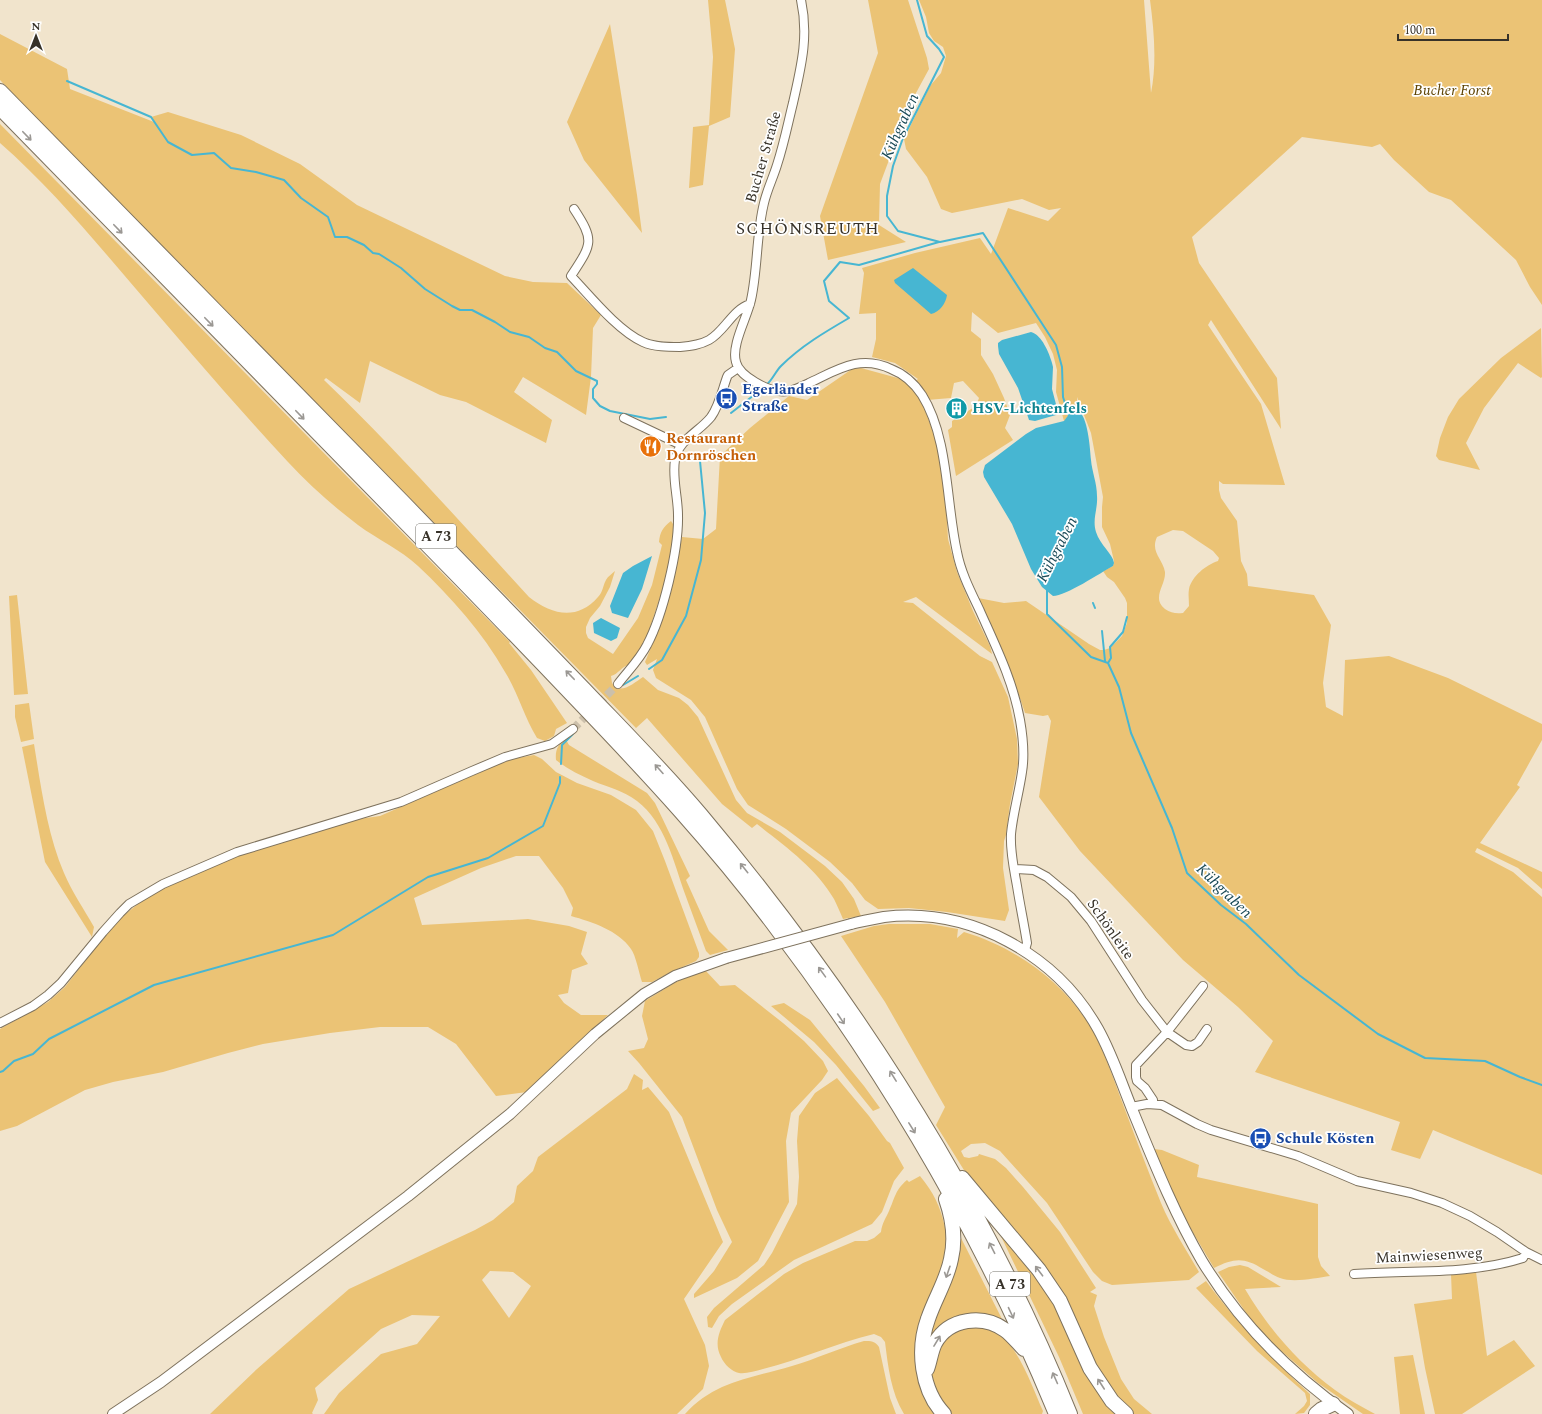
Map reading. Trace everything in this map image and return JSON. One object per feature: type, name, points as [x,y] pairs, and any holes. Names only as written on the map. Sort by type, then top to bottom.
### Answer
[{"type":"highway","name":"A 73","points":[[0,91],[500,602],[624,731],[698,812],[786,921],[876,1049],[939,1162],[1016,1294],[1070,1414]]},
{"type":"highway","name":"A 73","points":[[0,108],[489,608],[642,768],[695,828],[776,928],[939,1162],[974,1239],[1032,1357],[1056,1414]]},
{"type":"highway","points":[[939,1162],[954,1234],[950,1267],[928,1318],[923,1335],[922,1355],[925,1378],[930,1394],[937,1407],[944,1414]]},
{"type":"highway","points":[[939,1162],[1039,1270],[1060,1301],[1090,1368],[1112,1401],[1126,1414]]},
{"type":"highway","points":[[925,1378],[932,1352],[940,1335],[955,1324],[964,1321],[975,1320],[996,1325],[1005,1330],[1032,1357]]},
{"type":"highway","points":[[1316,1414],[1322,1409],[1333,1404]]},
{"type":"street","name":"Bucher Straße","points":[[738,368],[735,357],[736,347],[750,304],[762,213],[766,196],[782,149],[803,60],[805,32],[801,0]]},
{"type":"street","points":[[574,209],[586,227],[589,238],[588,247],[571,276],[610,316],[635,337],[644,342],[654,345],[675,347],[692,346],[702,343],[714,336],[725,326],[740,308],[750,304]]},
{"type":"street","points":[[618,684],[642,654],[653,632],[665,595],[675,552],[678,527],[674,468],[677,453],[681,445],[711,417],[718,405],[728,374],[738,368],[745,376],[764,387],[788,391],[797,389],[846,366],[859,363],[886,366],[902,374],[915,386],[928,406],[934,423],[940,446],[950,501],[952,531],[958,558],[965,579],[1005,666],[1014,696],[1024,743],[1023,769],[1011,834],[1011,853],[1027,943],[1025,950]]},
{"type":"street","points":[[624,418],[681,445]]},
{"type":"street","points":[[0,1023],[33,1006],[48,995],[61,983],[103,932],[129,904],[163,884],[237,852],[401,802],[505,757],[552,744],[573,729]]},
{"type":"street","name":"Schönleite","points":[[1014,869],[1034,870],[1047,877],[1071,897],[1091,921],[1142,1000],[1166,1032],[1186,1045],[1192,1046],[1198,1042],[1207,1029]]},
{"type":"street","points":[[113,1414],[161,1382],[408,1196],[510,1114],[595,1034],[644,994],[675,976],[726,958],[851,924],[885,917],[913,916],[937,918],[983,929],[1000,936],[1025,950],[1068,988],[1085,1009],[1108,1049],[1165,1188],[1202,1261],[1220,1288],[1254,1331],[1279,1358],[1333,1404],[1348,1414]]},
{"type":"street","points":[[1150,1104],[1153,1100],[1137,1081],[1136,1065],[1166,1032],[1203,986]]},
{"type":"street","points":[[1131,1107],[1150,1104],[1162,1105],[1211,1130],[1298,1156],[1357,1180],[1410,1193],[1442,1203],[1470,1216],[1526,1252],[1542,1260]]},
{"type":"street","name":"Mainwiesenweg","points":[[1354,1274],[1474,1269],[1513,1262],[1523,1258],[1526,1252]]},
{"type":"green space","points":[[708,0],[725,0],[735,49],[730,117],[709,126],[703,185],[689,188],[693,127],[709,125],[713,57]]},
{"type":"green space","points":[[868,0],[908,0],[927,58],[929,69],[910,104],[880,184],[879,225],[906,242],[828,260],[820,216],[878,53]]},
{"type":"green space","name":"Bucher Forst","points":[[919,0],[1144,0],[1151,93],[1154,70],[1154,46],[1150,0],[1542,0],[1542,305],[1530,287],[1516,260],[1451,200],[1429,192],[1394,160],[1380,144],[1372,147],[1302,137],[1192,237],[1199,263],[1277,378],[1281,429],[1211,320],[1208,325],[1261,404],[1285,485],[1223,484],[1219,481],[1221,498],[1237,521],[1241,561],[1247,574],[1248,586],[1314,595],[1331,625],[1323,683],[1326,707],[1343,716],[1345,660],[1389,656],[1448,678],[1542,724],[1542,740],[1517,785],[1520,787],[1480,843],[1542,872],[1542,889],[1518,868],[1477,848],[1475,852],[1513,872],[1542,897],[1542,1175],[1433,1130],[1420,1159],[1391,1150],[1400,1122],[1255,1072],[1273,1041],[1238,1007],[1183,960],[1080,851],[1039,797],[1051,721],[1048,715],[1043,716],[1025,713],[1009,669],[978,598],[1004,603],[1026,601],[1100,650],[1110,648],[1122,636],[1127,623],[1127,603],[1114,582],[1107,577],[1103,571],[1113,566],[1114,561],[1110,544],[1102,527],[1103,497],[1091,433],[1077,397],[1078,411],[1064,421],[1056,392],[1057,370],[1053,354],[1036,323],[998,333],[972,312],[971,331],[981,339],[981,355],[993,374],[1004,398],[1010,415],[1005,428],[1013,440],[956,476],[948,430],[952,427],[952,421],[976,406],[979,398],[963,381],[954,383],[951,398],[927,400],[914,382],[918,379],[895,363],[872,357],[876,339],[876,313],[859,314],[864,273],[862,268],[915,253],[980,238],[991,254],[1008,208],[1048,221],[1061,208],[1049,210],[1022,199],[952,213],[941,209],[927,177],[906,149],[904,139],[930,86],[941,73],[946,56],[943,47],[934,41],[929,33],[926,17]],"holes":[[[1173,530],[1183,531],[1213,551],[1219,558],[1218,561],[1204,568],[1196,575],[1189,589],[1189,606],[1183,613],[1176,613],[1165,609],[1159,600],[1165,572],[1156,551],[1155,542],[1157,537]]]},
{"type":"green space","points":[[610,24],[642,233],[584,160],[567,122]]},
{"type":"green space","points":[[0,34],[67,69],[70,89],[154,122],[151,117],[168,112],[241,135],[300,164],[357,205],[505,276],[533,282],[567,283],[601,315],[593,328],[591,377],[586,415],[523,377],[514,392],[552,420],[546,443],[466,402],[440,395],[370,361],[360,403],[326,378],[324,380],[403,460],[529,597],[538,603],[547,608],[564,613],[582,610],[598,597],[605,582],[615,571],[610,587],[600,606],[590,618],[586,627],[588,638],[613,654],[638,618],[652,585],[662,545],[659,542],[660,535],[662,530],[671,521],[673,524],[674,533],[672,553],[665,582],[646,640],[631,664],[611,676],[612,683],[616,688],[620,689],[630,686],[643,677],[658,690],[679,698],[688,705],[698,717],[736,800],[747,813],[780,832],[825,866],[842,882],[854,899],[861,916],[843,919],[827,888],[809,867],[757,824],[752,828],[722,804],[647,718],[636,728],[43,125],[0,80]]},
{"type":"green space","points":[[0,124],[510,642],[509,643],[531,670],[567,723],[556,729],[554,736],[545,741],[537,738],[528,722],[510,680],[487,643],[466,616],[411,560],[349,518],[296,471],[228,396],[68,210],[18,159],[0,143]]},
{"type":"green space","points":[[1541,328],[1542,377],[1541,378],[1518,363],[1484,408],[1466,443],[1480,470],[1439,460],[1436,456],[1440,438],[1448,417],[1459,399],[1501,358]]},
{"type":"green space","points":[[861,368],[905,380],[917,394],[924,407],[938,446],[946,501],[948,539],[957,572],[973,611],[990,646],[992,654],[916,597],[903,602],[913,603],[980,656],[992,662],[1008,697],[1017,739],[1018,764],[1004,841],[1003,868],[1009,910],[1005,921],[909,908],[878,909],[865,900],[852,883],[830,862],[786,829],[748,805],[737,789],[705,717],[691,700],[656,678],[653,670],[657,659],[647,665],[645,662],[662,621],[671,592],[682,537],[703,539],[716,529],[720,456],[750,428],[789,396],[807,400],[852,369]]},
{"type":"green space","points":[[17,595],[28,694],[14,695],[9,596]]},
{"type":"green space","points":[[29,703],[34,739],[21,742],[15,717],[15,705]]},
{"type":"green space","points":[[565,738],[569,745],[647,793],[655,803],[690,876],[686,880],[709,931],[728,950],[710,955],[706,951],[672,856],[662,831],[655,820],[647,810],[632,797],[578,774],[556,760],[556,753],[560,743]]},
{"type":"green space","points":[[34,744],[45,810],[53,842],[67,880],[94,927],[92,937],[45,862],[22,747]]},
{"type":"green space","points":[[534,755],[542,759],[556,772],[577,783],[611,795],[636,810],[653,831],[699,953],[699,957],[696,961],[652,982],[642,982],[634,956],[626,942],[604,928],[571,916],[573,908],[563,888],[539,856],[516,856],[481,868],[414,898],[422,925],[528,919],[569,926],[587,932],[581,954],[588,964],[572,970],[568,993],[558,995],[564,1003],[581,1015],[608,1015],[527,1092],[496,1096],[456,1044],[428,1027],[380,1027],[330,1033],[263,1044],[163,1072],[113,1082],[85,1090],[17,1126],[0,1131],[0,1029],[48,1002],[65,987],[99,943],[123,916],[148,896],[215,865],[254,850],[352,820],[380,816],[499,764],[512,759]]},
{"type":"green space","points":[[889,924],[930,924],[958,929],[957,938],[964,932],[1004,948],[1040,971],[1057,986],[1072,1001],[1096,1037],[1161,1203],[1199,1272],[1189,1280],[1112,1285],[1102,1281],[1093,1272],[1047,1203],[1000,1151],[985,1143],[971,1144],[961,1151],[964,1157],[969,1158],[978,1156],[979,1154],[995,1159],[1006,1168],[1060,1232],[1096,1288],[1090,1292],[1097,1295],[1094,1306],[1104,1337],[1121,1379],[1134,1399],[1152,1414],[1134,1414],[1112,1394],[1083,1344],[967,1175],[936,1125],[945,1107],[885,1002],[841,936],[874,926]]},
{"type":"green space","points":[[705,970],[720,986],[735,985],[783,1023],[804,1041],[823,1061],[828,1071],[822,1080],[791,1113],[786,1141],[789,1202],[758,1261],[737,1278],[694,1298],[694,1294],[714,1271],[732,1242],[717,1210],[682,1117],[628,1051],[644,1048],[648,1039],[642,1016],[645,1001],[676,982]]},
{"type":"green space","points":[[784,1003],[810,1020],[880,1108],[873,1111],[836,1065],[814,1042],[771,1006]]},
{"type":"green space","points":[[634,1074],[643,1080],[642,1090],[648,1087],[669,1112],[723,1242],[684,1299],[705,1345],[709,1366],[703,1389],[677,1414],[324,1414],[339,1393],[381,1354],[417,1344],[440,1316],[412,1315],[381,1329],[315,1388],[318,1400],[312,1413],[313,1414],[210,1414],[257,1369],[349,1289],[475,1230],[493,1220],[514,1202],[517,1186],[533,1171],[538,1157],[627,1089]],"holes":[[[490,1271],[513,1272],[531,1286],[509,1318],[482,1280]]]},
{"type":"green space","points":[[837,1078],[890,1143],[904,1168],[894,1181],[882,1212],[872,1224],[794,1260],[732,1304],[719,1316],[712,1328],[708,1327],[707,1317],[714,1308],[764,1265],[772,1253],[797,1204],[799,1177],[797,1141],[799,1116],[815,1093]]},
{"type":"green space","points":[[1154,1149],[1162,1150],[1199,1165],[1197,1177],[1318,1204],[1318,1257],[1321,1266],[1330,1276],[1305,1280],[1285,1279],[1280,1278],[1250,1262],[1239,1260],[1227,1262],[1214,1268],[1179,1209]]},
{"type":"green space","points":[[920,1176],[936,1200],[945,1227],[946,1224],[947,1250],[919,1379],[926,1402],[934,1414],[904,1414],[893,1388],[885,1342],[881,1337],[874,1334],[791,1361],[751,1372],[739,1373],[726,1365],[722,1360],[718,1347],[719,1334],[725,1320],[784,1274],[803,1263],[855,1241],[867,1241],[874,1238],[881,1232],[883,1223],[900,1187],[907,1180],[909,1182]]},
{"type":"green space","points":[[997,1228],[1020,1253],[1051,1299],[1119,1414],[1083,1414],[1059,1357]]},
{"type":"green space","points":[[959,1238],[961,1238],[1002,1319],[999,1320],[985,1315],[930,1342],[932,1323]]},
{"type":"green space","points":[[1240,1265],[1248,1267],[1281,1287],[1245,1289],[1274,1331],[1285,1344],[1321,1380],[1344,1396],[1375,1414],[1363,1414],[1318,1383],[1271,1342],[1249,1317],[1218,1272],[1229,1267]]},
{"type":"green space","points":[[1476,1272],[1487,1356],[1514,1340],[1535,1366],[1462,1414],[1435,1414],[1414,1304],[1452,1299],[1451,1274]]},
{"type":"green space","points":[[1206,1281],[1230,1312],[1255,1340],[1310,1394],[1310,1405],[1304,1413],[1295,1414],[1307,1401],[1305,1393],[1257,1351],[1196,1288]]},
{"type":"green space","points":[[976,1326],[988,1328],[994,1331],[1003,1337],[1010,1345],[1029,1378],[1043,1411],[1042,1414],[952,1414],[940,1401],[932,1382],[932,1372],[943,1340],[958,1329]]},
{"type":"green space","points":[[864,1341],[873,1342],[879,1347],[890,1398],[896,1414],[685,1414],[709,1394],[721,1387],[801,1363]]},
{"type":"green space","points":[[1413,1355],[1425,1414],[1400,1414],[1394,1357]]},
{"type":"water","points":[[913,268],[947,295],[942,307],[934,313],[931,314],[895,283],[894,280]]},
{"type":"water","points":[[1031,332],[1042,340],[1051,359],[1053,367],[1052,389],[1058,412],[1056,415],[1035,421],[1029,420],[1018,388],[999,354],[998,346],[998,343],[1002,340]]},
{"type":"water","points":[[1078,411],[1084,419],[1086,426],[1096,487],[1096,532],[1114,563],[1113,566],[1074,588],[1059,595],[1053,596],[1042,587],[1031,569],[1012,524],[984,477],[983,472],[985,465],[1026,434],[1036,428],[1064,421],[1070,413]]},
{"type":"water","points":[[652,556],[642,589],[628,618],[612,613],[610,606],[623,573]]},
{"type":"water","points":[[601,618],[620,628],[617,638],[611,641],[594,633],[593,623]]},
{"type":"waterway","name":"Kühgraben","points":[[917,0],[927,36],[944,57],[903,138],[893,166],[887,196],[887,216],[898,231],[940,242],[983,233],[1056,345],[1062,367],[1063,397],[1069,416]]},
{"type":"waterway","points":[[67,81],[151,117],[168,142],[192,155],[214,153],[231,168],[256,172],[284,180],[301,198],[328,217],[335,237],[347,237],[364,245],[373,253],[379,254],[401,268],[425,289],[452,306],[460,310],[472,310],[510,332],[529,337],[545,348],[557,352],[576,371],[597,381],[597,384],[593,389],[593,398],[600,406],[610,411],[650,419],[666,417]]},
{"type":"waterway","points":[[766,385],[781,366],[797,352],[822,334],[849,318],[829,301],[824,281],[840,262],[859,265],[939,242]]},
{"type":"waterway","points":[[731,413],[763,388]]},
{"type":"waterway","points":[[649,669],[662,660],[686,616],[701,560],[705,513],[700,461]]},
{"type":"waterway","name":"Kühgraben","points":[[1047,590],[1047,614],[1091,657],[1108,663],[1119,687],[1131,733],[1172,828],[1187,873],[1221,905],[1246,924],[1299,975],[1378,1034],[1425,1058],[1485,1061],[1542,1085]]},
{"type":"waterway","points":[[1093,603],[1095,608]]},
{"type":"waterway","points":[[1108,663],[1111,658],[1110,647],[1123,632],[1127,617]]},
{"type":"waterway","points":[[1102,631],[1105,661]]},
{"type":"waterway","points":[[623,685],[638,676]]},
{"type":"waterway","points":[[561,764],[562,745],[573,734]]},
{"type":"waterway","points":[[0,1072],[14,1061],[33,1054],[49,1039],[154,985],[333,935],[428,877],[488,858],[543,826],[560,783],[560,777]]},
{"type":"tunnel","points":[[573,729],[618,684]]},
{"type":"place","name":"Egerländer Straße","points":[[726,398]]},
{"type":"place","name":"HSV-Lichtenfels","points":[[956,408]]},
{"type":"place","name":"Restaurant Dornröschen","points":[[651,447]]},
{"type":"place","name":"Schule Kösten","points":[[1261,1138]]},
{"type":"district","name":"SCHÖNSREUTH","points":[[808,228]]}]
